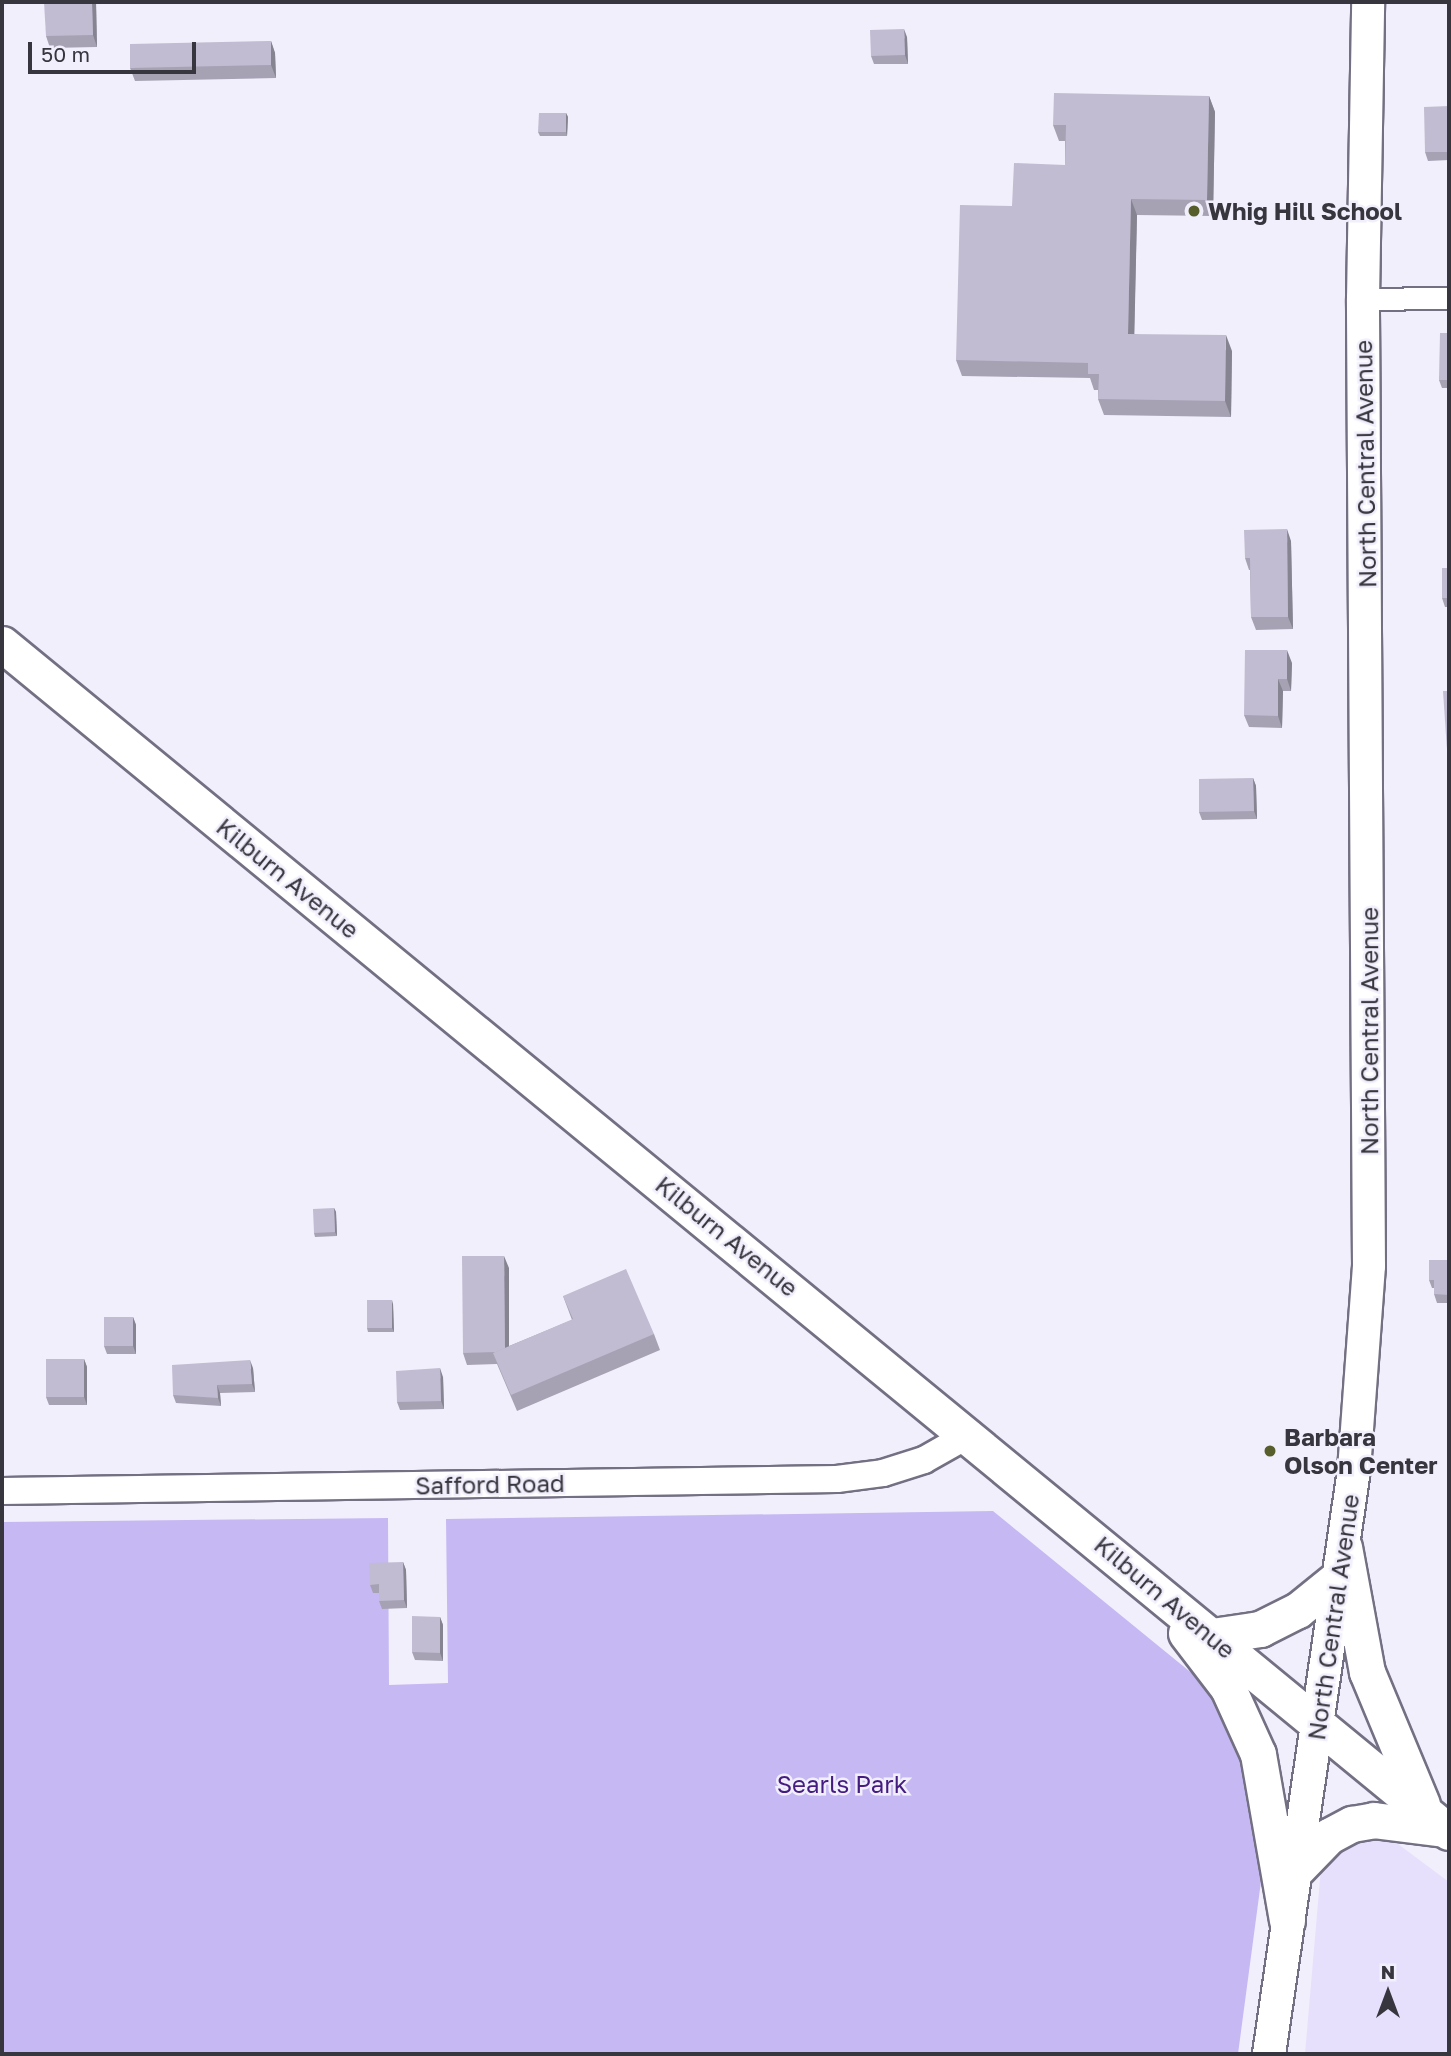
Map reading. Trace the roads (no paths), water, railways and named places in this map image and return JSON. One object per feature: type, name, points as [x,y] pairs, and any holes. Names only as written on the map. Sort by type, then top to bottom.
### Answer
[{"type":"main road","name":"North Central Avenue","points":[[1269,2054],[1354,1470],[1369,1266],[1363,299],[1368,2]]},
{"type":"main road","name":"Kilburn Avenue","points":[[2,644],[970,1434],[1440,1825]]},
{"type":"main road","points":[[1212,1636],[1260,1629],[1298,1610],[1342,1561]]},
{"type":"main road","points":[[1295,1871],[1329,1836],[1352,1824],[1374,1820],[1440,1825],[1367,1672],[1342,1561]]},
{"type":"main road","points":[[1145,1580],[1228,1688],[1244,1716],[1266,1789],[1287,1921]]},
{"type":"street","points":[[1363,299],[1449,298]]},
{"type":"street","name":"Safford Road","points":[[2,1491],[837,1479],[883,1473],[924,1460],[970,1434]]},
{"type":"place","name":"Whig Hill School","points":[[1194,211]]},
{"type":"place","name":"Barbara Olson Center","points":[[1270,1451]]},
{"type":"park label","name":"Searls Park","points":[[842,1784]]}]
